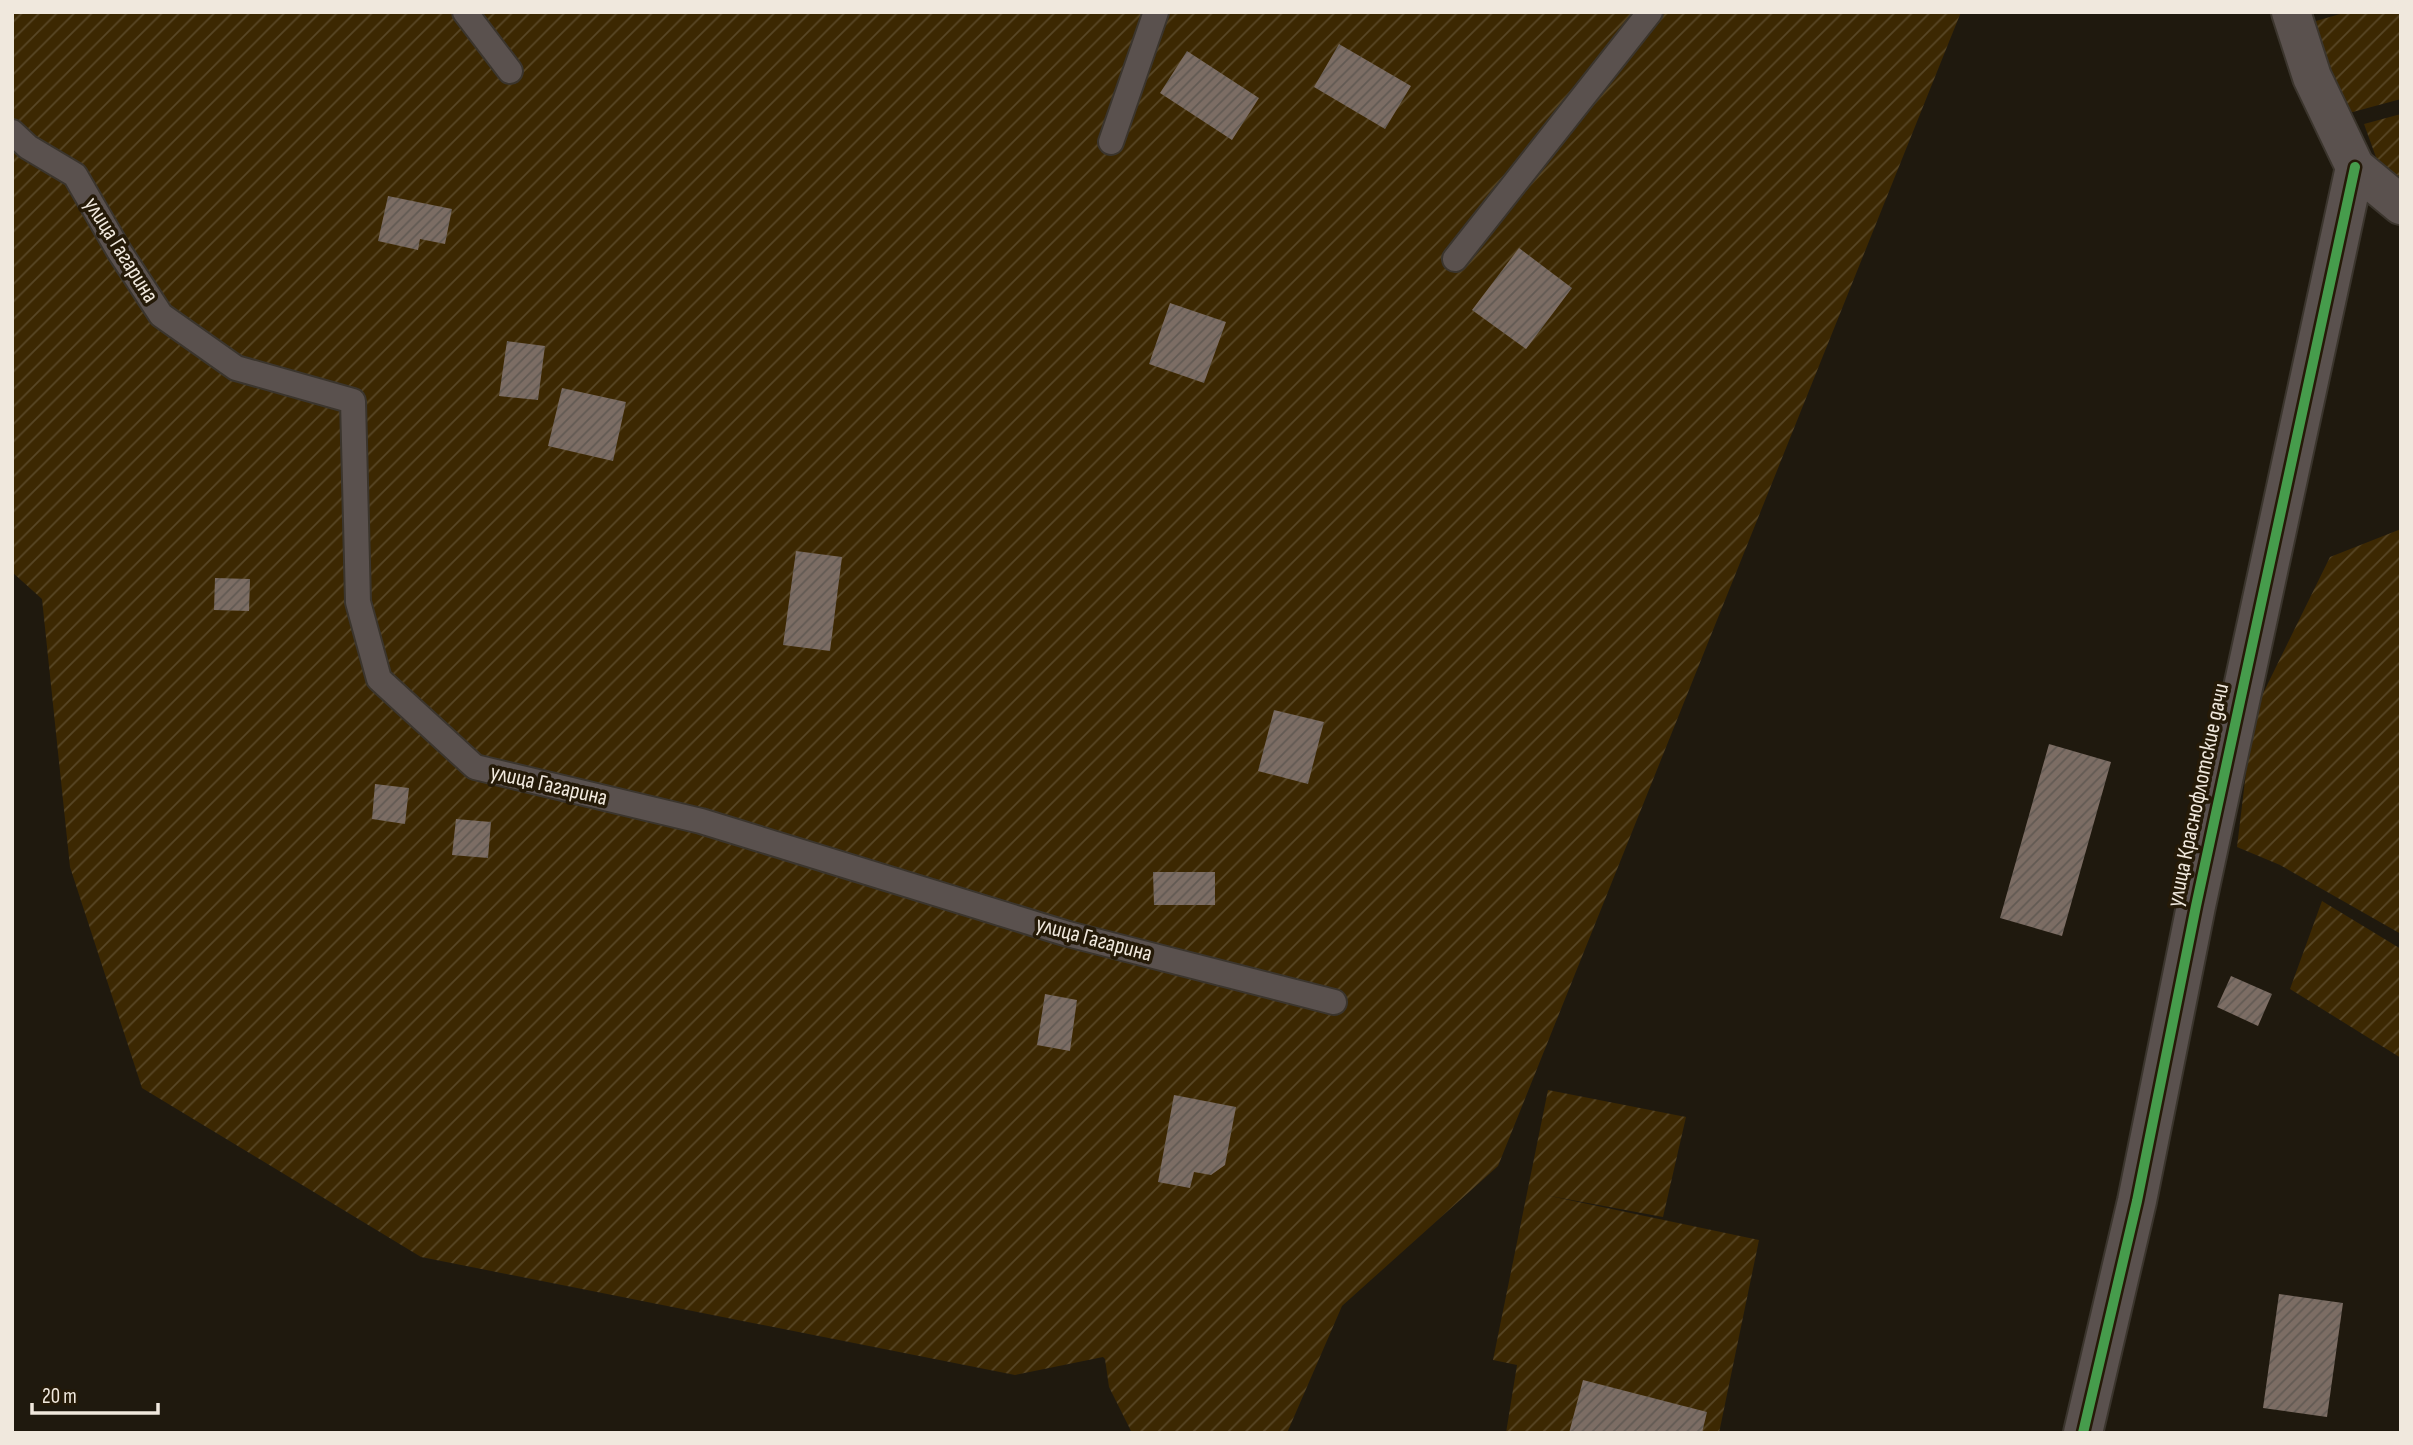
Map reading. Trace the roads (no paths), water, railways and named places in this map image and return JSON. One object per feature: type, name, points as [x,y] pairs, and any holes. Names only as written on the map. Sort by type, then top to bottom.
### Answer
[{"type":"street","points":[[2291,12],[2312,77],[2355,167],[2401,205]]},
{"type":"street","name":"улица Краснофлотские дачи","points":[[2083,1433],[2137,1201],[2199,893],[2355,167]]},
{"type":"lane","points":[[465,12],[510,71]]},
{"type":"lane","points":[[1111,142],[1156,12]]},
{"type":"lane","points":[[1455,259],[1650,12]]},
{"type":"lane","name":"улица Гагарина","points":[[12,132],[28,147],[75,175],[119,251],[161,315],[236,368],[354,401],[358,602],[379,679],[475,767],[701,821],[1068,934],[1334,1002]]}]
